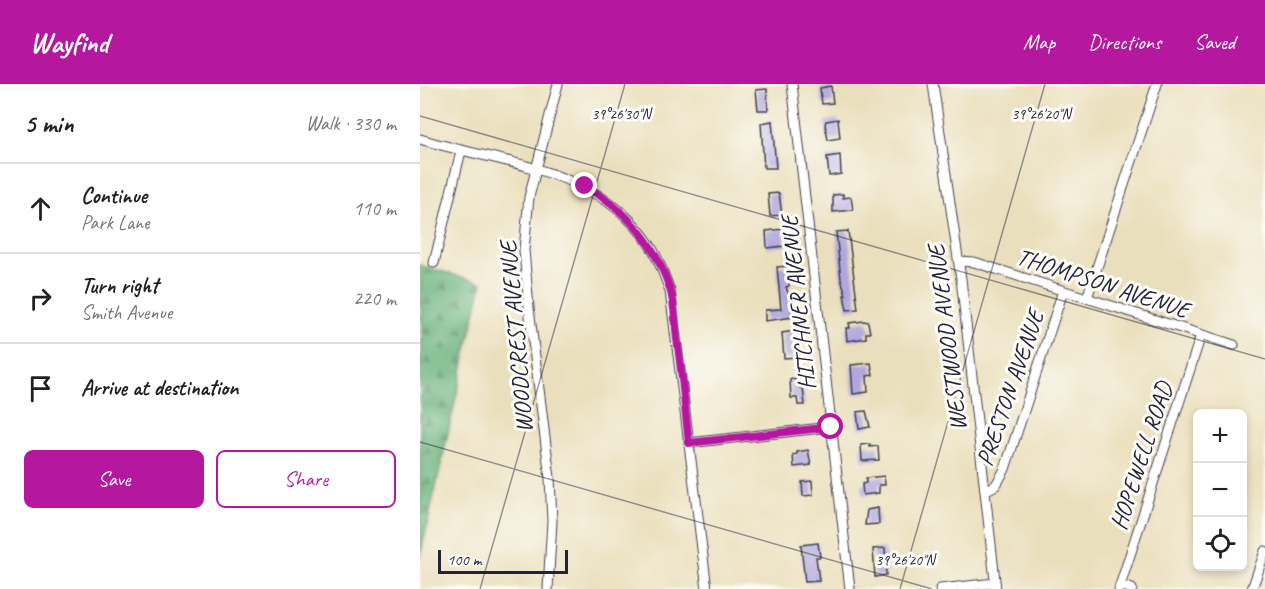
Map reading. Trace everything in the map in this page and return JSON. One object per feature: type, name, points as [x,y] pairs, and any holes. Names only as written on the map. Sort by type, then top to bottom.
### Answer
[{"type":"street","name":"WOODCREST AVENUE","points":[[548,589],[552,521],[550,486],[524,250],[528,206],[558,84]]},
{"type":"street","name":"HITCHNER AVENUE","points":[[792,84],[850,589]]},
{"type":"street","name":"WESTWOOD AVENUE","points":[[933,84],[959,261],[996,586]]},
{"type":"street","points":[[1087,298],[1157,84]]},
{"type":"street","points":[[420,139],[536,169],[569,180],[617,207],[651,247],[670,291],[707,589]]},
{"type":"street","points":[[434,263],[461,151]]},
{"type":"street","name":"THOMPSON AVENUE","points":[[959,261],[974,262],[1234,345]]},
{"type":"street","name":"PRESTON AVENUE","points":[[985,491],[996,485],[1005,469],[1064,291]]},
{"type":"street","name":"HOPEWELL ROAD","points":[[1119,587],[1201,334]]},
{"type":"street","points":[[689,443],[831,427]]},
{"type":"street","points":[[1252,589],[1265,551]]},
{"type":"street","points":[[940,589],[996,586]]},
{"type":"street","points":[[1119,587],[1132,589]]},
{"type":"green space","points":[[420,265],[482,283],[420,557],[420,355],[422,353]]},
{"type":"building","points":[[831,86],[833,103],[822,104],[820,88]]},
{"type":"building","points":[[767,89],[768,110],[758,110],[756,90]]},
{"type":"building","points":[[838,119],[840,138],[828,140],[826,121]]},
{"type":"building","points":[[772,121],[776,168],[764,168],[761,123]]},
{"type":"building","points":[[840,155],[841,174],[829,176],[827,157]]},
{"type":"building","points":[[779,193],[782,215],[770,216],[768,194]]},
{"type":"building","points":[[843,194],[843,198],[851,197],[853,210],[833,212],[833,195]]},
{"type":"building","points":[[784,229],[785,246],[767,248],[766,231]]},
{"type":"building","points":[[848,231],[858,309],[847,310],[836,232]]},
{"type":"building","points":[[788,266],[789,286],[786,287],[793,317],[765,321],[765,310],[781,309],[777,267]]},
{"type":"building","points":[[868,322],[870,333],[866,333],[866,338],[847,341],[846,328],[850,328],[849,323]]},
{"type":"building","points":[[794,331],[798,357],[784,358],[782,333]]},
{"type":"building","points":[[871,363],[873,375],[867,376],[868,392],[853,394],[851,365]]},
{"type":"building","points":[[790,379],[799,380],[800,388],[803,388],[805,405],[798,405],[797,398],[791,398]]},
{"type":"building","points":[[866,411],[870,427],[859,429],[857,412]]},
{"type":"building","points":[[870,444],[870,447],[878,446],[879,460],[862,461],[861,445]]},
{"type":"building","points":[[808,450],[811,465],[794,467],[793,455]]},
{"type":"building","points":[[884,476],[885,485],[879,485],[879,493],[863,495],[862,484],[866,483],[866,478]]},
{"type":"building","points":[[812,481],[813,495],[803,496],[802,482]]},
{"type":"building","points":[[878,508],[879,524],[865,525],[867,510]]},
{"type":"building","points":[[818,543],[820,557],[816,557],[819,581],[805,582],[801,545]]},
{"type":"building","points":[[885,548],[886,575],[875,577],[873,549]]},
{"type":"route","points":[[585,186],[617,207],[641,232],[659,262],[670,291],[689,443],[831,427]]}]
